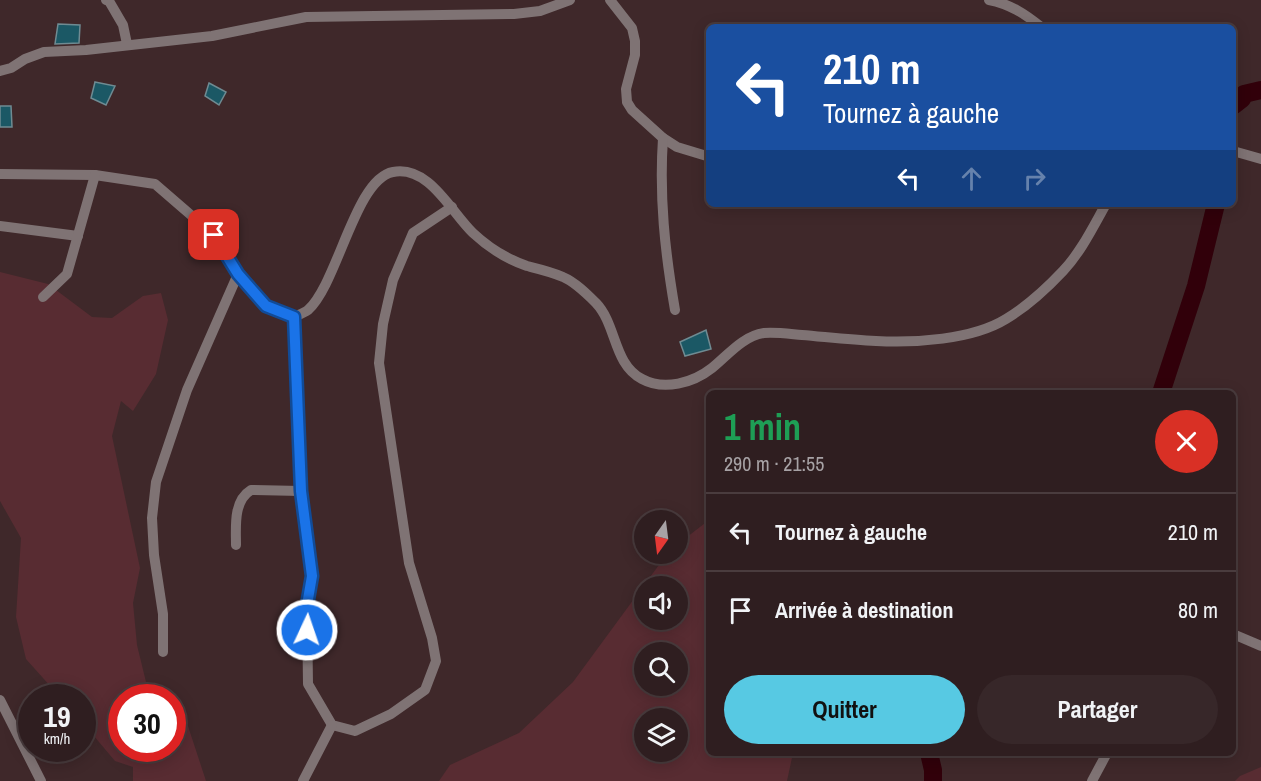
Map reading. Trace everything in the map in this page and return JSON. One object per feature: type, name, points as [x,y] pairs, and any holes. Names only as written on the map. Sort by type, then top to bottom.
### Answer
[{"type":"street","points":[[108,0],[123,25],[127,44]]},
{"type":"street","points":[[0,71],[11,68],[44,51],[86,50],[212,36],[306,17],[514,14],[540,11],[570,0]]},
{"type":"street","points":[[610,0],[632,28],[635,40],[635,55],[626,89],[627,102],[632,110],[663,138],[677,147],[706,156]]},
{"type":"street","points":[[989,0],[1021,12],[1037,24]]},
{"type":"street","points":[[663,138],[660,177],[662,209],[666,260],[675,310]]},
{"type":"street","points":[[1236,152],[1261,159]]},
{"type":"street","points":[[0,174],[95,175],[155,184],[214,235],[238,274],[266,306],[294,317],[308,310],[318,296],[336,262],[362,200],[377,181],[390,172],[405,171],[420,176],[453,207],[472,232],[502,256],[564,277],[587,294],[599,306],[623,361],[641,379],[657,385],[676,384],[690,380],[711,369],[728,352],[763,333],[880,341],[945,339],[1005,320],[1040,293],[1064,270],[1083,244],[1104,207]]},
{"type":"street","points":[[43,297],[67,274],[95,175]]},
{"type":"street","points":[[294,317],[301,491],[312,576],[306,611],[308,684],[332,725],[355,731],[391,714],[425,690],[436,661],[432,638],[409,563],[379,363],[383,324],[393,280],[413,233],[453,207]]},
{"type":"street","points":[[0,226],[78,236]]},
{"type":"street","points":[[163,652],[163,614],[154,555],[152,518],[156,482],[187,390],[238,274]]},
{"type":"street","points":[[236,545],[236,515],[246,493],[251,490],[301,491]]},
{"type":"street","points":[[1236,635],[1261,646]]},
{"type":"street","points":[[0,700],[41,781]]},
{"type":"street","points":[[303,781],[332,725]]},
{"type":"street","points":[[1092,781],[1105,756]]},
{"type":"shaded area","points":[[0,272],[48,284],[92,317],[112,318],[143,296],[161,293],[168,320],[156,374],[133,411],[121,401],[112,436],[140,568],[133,603],[137,645],[148,684],[108,684],[108,753],[96,738],[96,684],[48,684],[26,659],[16,617],[21,538],[0,501]]},
{"type":"shaded area","points":[[706,522],[706,756],[792,756],[787,781],[439,781],[450,765],[519,733],[573,682],[634,599],[634,630],[688,630],[688,576],[651,576],[660,564],[688,564],[688,536]]},
{"type":"shaded area","points":[[186,724],[206,781],[133,781],[133,767],[118,762],[186,762]]},
{"type":"shaded area","points":[[1261,767],[1261,781],[1235,781],[1240,776]]},
{"type":"building","points":[[58,24],[80,25],[79,43],[55,44]]},
{"type":"building","points":[[95,82],[115,86],[106,105],[91,98]]},
{"type":"building","points":[[209,83],[226,92],[219,105],[205,96]]},
{"type":"building","points":[[0,106],[11,106],[12,127],[0,127]]},
{"type":"building","points":[[706,330],[711,349],[685,356],[680,342]]},
{"type":"waterway","points":[[1236,104],[1244,94],[1261,90]]},
{"type":"waterway","points":[[1162,390],[1196,286],[1215,207]]},
{"type":"waterway","points":[[930,756],[933,781]]},
{"type":"route","points":[[214,235],[238,274],[266,306],[294,317],[301,491],[312,576],[306,611],[307,630]]}]
